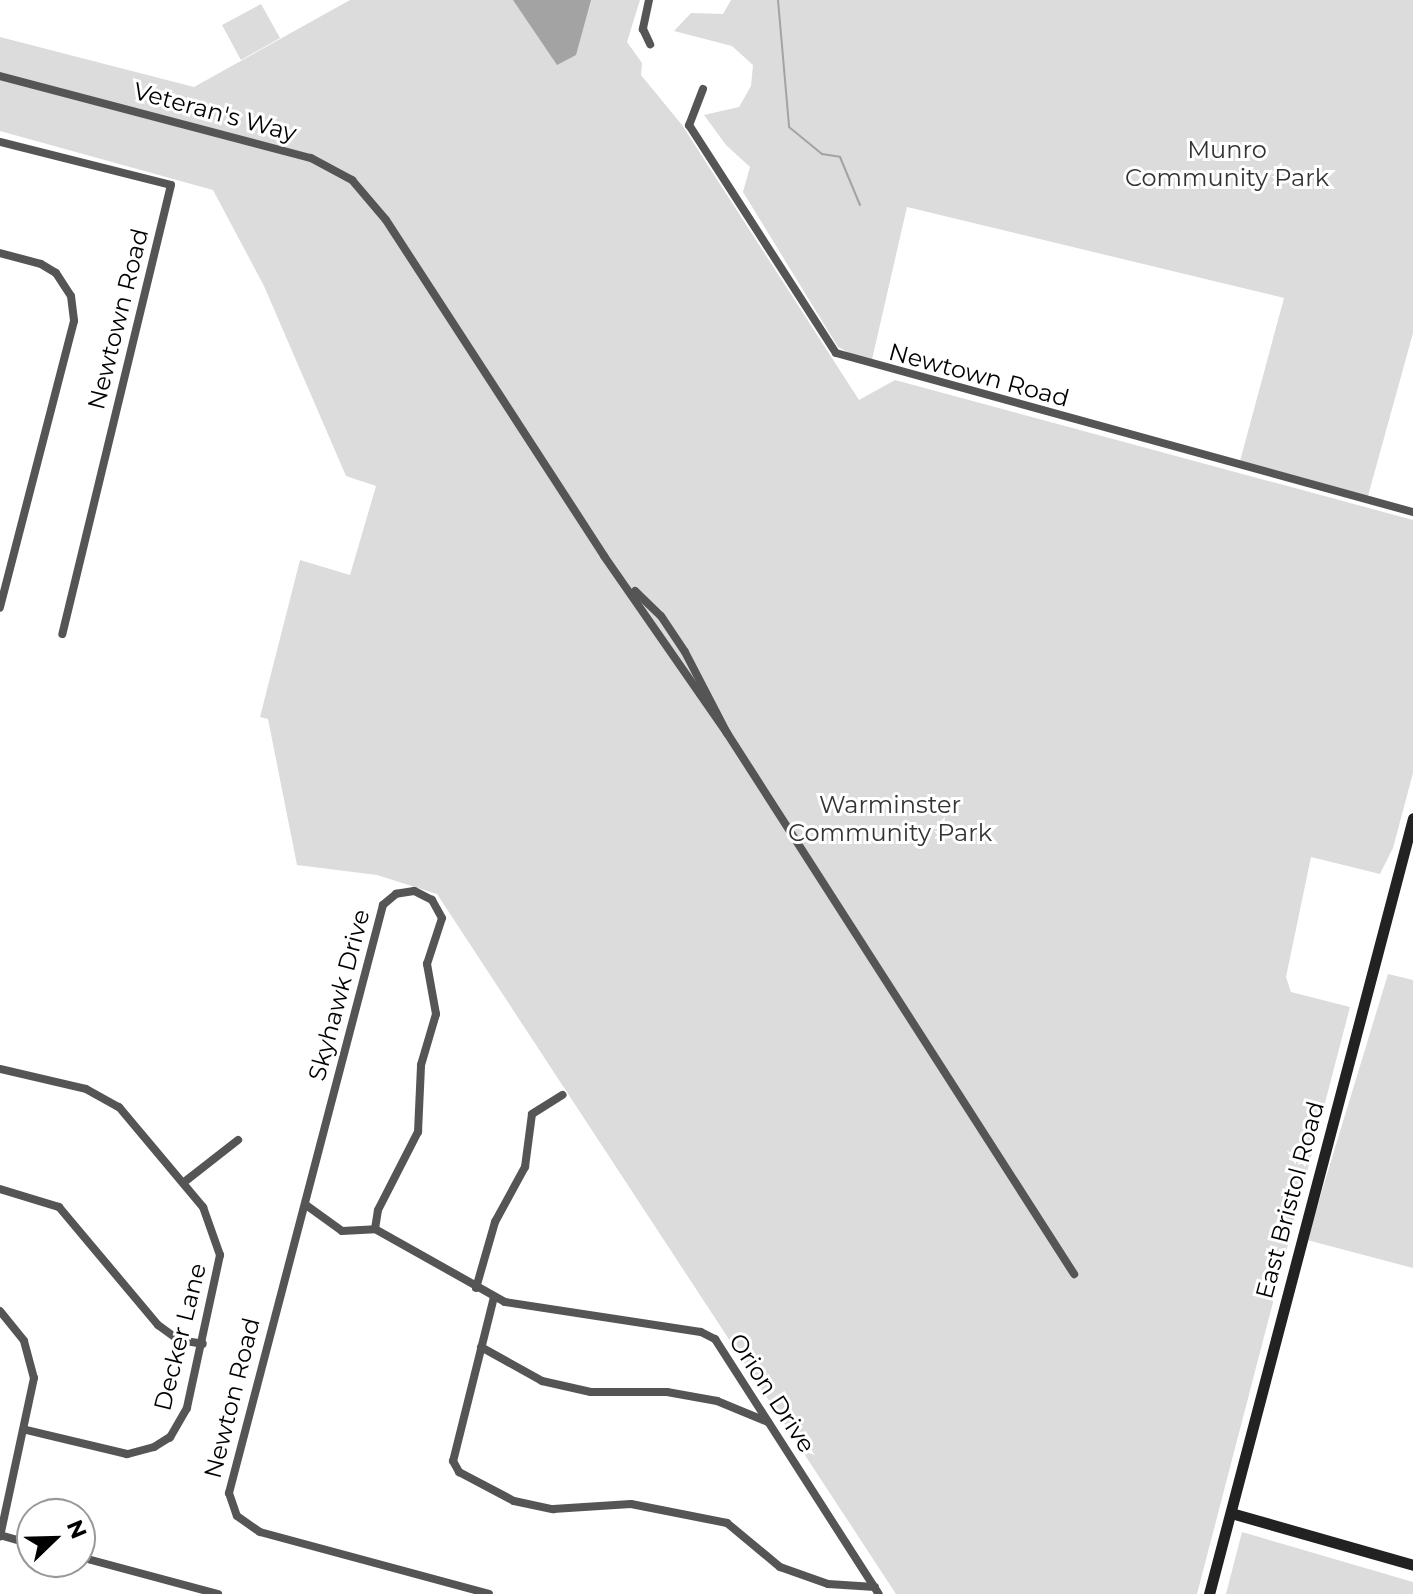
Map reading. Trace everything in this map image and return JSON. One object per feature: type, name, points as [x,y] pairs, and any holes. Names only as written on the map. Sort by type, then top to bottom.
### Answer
[{"type":"main road","name":"East Bristol Road","points":[[1209,1594],[1413,818]]},
{"type":"main road","points":[[1231,1513],[1413,1565]]},
{"type":"street","points":[[649,0],[643,29],[650,44]]},
{"type":"street","name":"Veteran's Way","points":[[0,76],[324,162],[352,180],[393,232],[627,586],[661,616],[709,692],[727,733],[1074,1274]]},
{"type":"street","name":"Newtown Road","points":[[703,89],[689,125],[836,353],[1413,512]]},
{"type":"street","name":"Newtown Road","points":[[0,142],[171,185],[62,634]]},
{"type":"street","points":[[0,253],[49,268],[66,287],[74,306],[0,608]]},
{"type":"street","points":[[0,556],[13,559]]},
{"type":"street","name":"Skyhawk Drive","points":[[303,1219],[383,905],[396,894],[419,892],[432,900],[442,918],[427,964],[436,1014],[421,1065],[418,1132],[374,1228]]},
{"type":"street","name":"Decker Lane","points":[[0,1070],[109,1100],[209,1217],[220,1255],[203,1344],[182,1421],[154,1447],[118,1453],[26,1430]]},
{"type":"street","points":[[306,1205],[342,1231],[374,1228],[476,1288],[495,1222],[525,1167],[532,1114],[563,1095]]},
{"type":"street","points":[[183,1183],[238,1140]]},
{"type":"street","points":[[0,1189],[59,1207],[158,1325],[179,1340],[203,1344]]},
{"type":"street","name":"Newton Road","points":[[303,1219],[232,1470],[233,1510],[260,1532],[489,1594]]},
{"type":"street","name":"Orion Drive","points":[[476,1288],[494,1297],[707,1334],[719,1343],[877,1590]]},
{"type":"street","points":[[494,1297],[454,1465],[514,1501],[553,1509],[631,1504],[727,1523],[780,1567],[828,1584],[877,1590]]},
{"type":"street","points":[[0,1311],[24,1341],[32,1365],[34,1393],[0,1536]]},
{"type":"street","points":[[481,1347],[542,1381],[591,1392],[667,1392],[717,1401],[769,1422]]},
{"type":"street","points":[[96,1561],[218,1594]]},
{"type":"green space","name":"Warminster Community Park","points":[[350,0],[640,0],[627,42],[642,63],[641,75],[682,125],[859,400],[895,380],[1413,520],[1413,773],[1393,848],[1380,874],[1311,857],[1286,977],[1291,992],[1350,1007],[1197,1594],[896,1594],[437,894],[377,875],[297,865],[268,719],[260,717],[300,560],[350,575],[376,486],[346,476],[264,286],[213,190],[0,131],[0,37],[194,87]]},
{"type":"green space","name":"Munro Community Park","points":[[731,0],[1413,0],[1413,333],[1368,496],[1240,461],[1284,298],[907,207],[871,364],[838,347],[743,192],[750,167],[726,145],[704,115],[739,107],[751,86],[753,65],[732,46],[674,31],[691,13],[723,14]]},
{"type":"green space","points":[[261,4],[280,38],[241,60],[222,25]]},
{"type":"green space","points":[[1388,974],[1413,980],[1413,1268],[1307,1240]]},
{"type":"green space","points":[[1242,1532],[1413,1582],[1413,1594],[1226,1594]]},
{"type":"shaded area","points":[[513,0],[591,0],[576,55],[557,65]]},
{"type":"waterway","points":[[778,0],[789,127],[822,154],[840,157],[860,205]]}]
